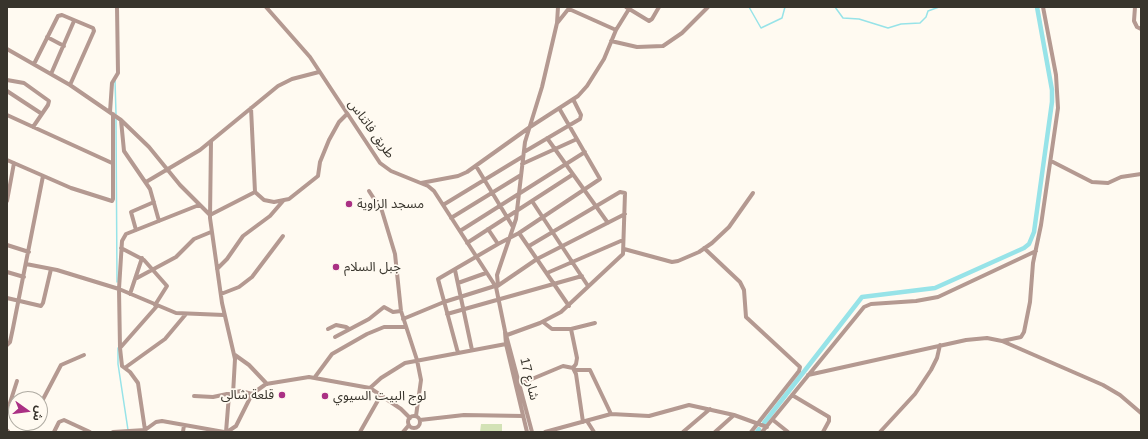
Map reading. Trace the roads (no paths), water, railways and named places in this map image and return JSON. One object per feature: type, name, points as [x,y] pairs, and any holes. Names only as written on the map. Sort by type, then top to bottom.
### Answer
[{"type":"street","points":[[7,160],[71,188],[111,201],[114,199],[112,113],[113,81],[118,73],[117,7]]},
{"type":"street","name":"طريق فاتناس","points":[[266,7],[310,57],[318,72],[380,163],[391,171],[431,188],[496,286]]},
{"type":"street","points":[[496,286],[497,275],[510,239],[517,210],[522,175],[522,157],[542,87],[557,23],[558,7]]},
{"type":"street","points":[[421,183],[458,176],[476,166],[530,127],[573,99],[583,91],[604,59],[627,8],[649,21],[652,19],[659,7]]},
{"type":"street","points":[[1002,341],[1020,338],[1024,334],[1058,108],[1057,86],[1043,7]]},
{"type":"street","points":[[1135,7],[1135,25],[1141,30]]},
{"type":"street","points":[[557,23],[570,8],[616,30]]},
{"type":"street","points":[[611,41],[637,47],[663,46],[682,34],[706,8],[709,13]]},
{"type":"street","points":[[34,64],[58,16],[62,15],[94,30],[70,85]]},
{"type":"street","points":[[51,74],[74,21]]},
{"type":"street","points":[[47,37],[64,46]]},
{"type":"street","points":[[7,49],[70,85],[121,120],[149,147],[199,205],[210,215]]},
{"type":"street","points":[[146,182],[192,155],[282,84],[318,72]]},
{"type":"street","points":[[7,80],[21,82],[48,100],[49,104],[34,127]]},
{"type":"street","points":[[7,92],[42,114]]},
{"type":"street","points":[[524,152],[580,119],[581,115],[573,99]]},
{"type":"street","points":[[251,108],[255,192],[264,200],[283,201],[289,199],[318,176],[320,162],[329,140],[339,122],[347,114]]},
{"type":"street","points":[[458,353],[438,279],[520,233],[584,191],[600,178],[559,108]]},
{"type":"street","points":[[7,115],[112,163]]},
{"type":"street","points":[[121,120],[124,150],[146,182],[154,202],[159,221]]},
{"type":"street","points":[[547,138],[564,164],[608,223]]},
{"type":"street","points":[[522,164],[577,139]]},
{"type":"street","points":[[211,141],[211,232],[224,316],[234,355],[226,432]]},
{"type":"street","points":[[460,231],[585,152]]},
{"type":"street","points":[[443,205],[522,157]]},
{"type":"street","points":[[1050,161],[1092,182],[1108,183],[1121,177],[1141,174]]},
{"type":"street","points":[[7,201],[9,182],[14,163]]},
{"type":"street","points":[[476,166],[513,227]]},
{"type":"street","points":[[452,218],[522,175]]},
{"type":"street","points":[[467,243],[572,175]]},
{"type":"street","points":[[7,345],[10,342],[19,301],[43,176]]},
{"type":"street","points":[[369,191],[382,211],[395,254],[401,311],[417,360],[421,389],[416,416]]},
{"type":"street","points":[[210,215],[243,200],[255,192]]},
{"type":"street","points":[[506,333],[543,322],[569,306],[588,286],[623,254],[626,196],[622,192],[529,246]]},
{"type":"street","points":[[624,249],[674,262],[704,248],[729,227],[753,193]]},
{"type":"street","points":[[217,269],[227,259],[243,236],[270,216],[283,201]]},
{"type":"street","points":[[532,201],[588,286]]},
{"type":"street","points":[[136,230],[131,212],[154,202]]},
{"type":"street","points":[[145,430],[138,383],[126,367],[122,366],[120,348],[119,289],[121,248],[124,235],[199,205]]},
{"type":"street","points":[[403,319],[444,302],[496,286],[537,259],[625,214]]},
{"type":"street","points":[[488,229],[498,244]]},
{"type":"street","points":[[137,278],[176,257],[199,236],[211,232]]},
{"type":"street","points":[[520,233],[569,306]]},
{"type":"street","points":[[221,294],[239,288],[252,277],[283,236]]},
{"type":"street","points":[[547,273],[623,240]]},
{"type":"street","points":[[7,245],[29,252]]},
{"type":"street","points":[[120,348],[156,306],[167,288],[154,270],[142,258],[121,248]]},
{"type":"street","points":[[704,248],[740,282],[744,290],[746,317],[800,367],[799,371],[750,432]]},
{"type":"street","points":[[545,432],[611,414],[649,416],[688,405],[734,415],[758,423],[765,430],[861,309],[867,305],[916,301],[938,296],[1036,251]]},
{"type":"street","points":[[130,294],[137,278],[142,258]]},
{"type":"street","points":[[26,264],[51,269],[119,289],[156,306],[176,313],[224,316]]},
{"type":"street","points":[[7,298],[39,306],[42,305],[51,269]]},
{"type":"street","points":[[455,270],[465,310],[472,350]]},
{"type":"street","points":[[7,272],[24,277]]},
{"type":"street","points":[[458,282],[486,273]]},
{"type":"street","points":[[447,314],[499,301],[582,276]]},
{"type":"street","name":"شارع 17","points":[[496,286],[506,333],[532,432]]},
{"type":"street","points":[[335,338],[360,322],[368,319],[384,307],[393,312],[401,311]]},
{"type":"street","points":[[126,367],[164,339],[186,314]]},
{"type":"street","points":[[354,321],[360,322]]},
{"type":"street","points":[[543,322],[552,329],[571,329],[594,323]]},
{"type":"street","points":[[328,329],[336,325],[346,326],[349,329]]},
{"type":"street","points":[[315,377],[332,354],[368,334],[384,326],[405,327]]},
{"type":"street","points":[[571,329],[577,358],[574,369],[585,421],[594,432]]},
{"type":"street","name":"شارع 17","points":[[506,333],[506,344],[527,432]]},
{"type":"street","points":[[808,375],[940,345],[977,338],[987,338],[1002,341],[1110,388],[1141,413]]},
{"type":"street","points":[[370,388],[394,369],[405,363],[506,344]]},
{"type":"street","points":[[880,432],[915,394],[931,370],[937,358],[940,345]]},
{"type":"street","points":[[234,355],[249,366],[267,384]]},
{"type":"street","points":[[47,391],[61,365],[84,356]]},
{"type":"street","points":[[520,384],[563,366],[574,369],[590,370],[611,414]]},
{"type":"street","points":[[113,432],[145,430],[156,422],[162,421],[209,431],[226,432],[236,426],[252,394],[267,384],[315,377],[370,388],[407,413],[410,418],[409,425],[403,432]]},
{"type":"street","points":[[7,412],[17,381]]},
{"type":"street","points":[[194,396],[213,397],[242,391],[252,394]]},
{"type":"street","points":[[360,432],[381,395]]},
{"type":"street","points":[[792,395],[829,417],[829,421],[823,432]]},
{"type":"street","points":[[683,432],[710,409]]},
{"type":"street","points":[[420,420],[464,415],[523,416]]},
{"type":"street","points":[[715,432],[734,415]]},
{"type":"street","points":[[410,418],[416,416]]},
{"type":"street","points":[[416,416],[420,420]]},
{"type":"street","points":[[54,432],[59,422],[64,420],[90,432]]},
{"type":"street","points":[[419,432],[418,426],[420,420]]},
{"type":"street","points":[[772,420],[788,432]]},
{"type":"street","points":[[183,432],[184,425]]},
{"type":"street","points":[[409,425],[413,428],[418,426]]},
{"type":"street","points":[[150,432],[151,426]]},
{"type":"waterway","points":[[749,7],[761,28],[782,18],[785,7]]},
{"type":"waterway","points":[[835,7],[843,18],[859,19],[888,28],[901,24],[920,23],[926,17],[928,11],[939,7]]},
{"type":"waterway","points":[[764,423],[862,297],[935,288],[1024,248],[1029,244],[1034,232],[1052,102],[1052,90],[1037,7]]},
{"type":"waterway","points":[[115,80],[116,114]]},
{"type":"waterway","points":[[116,118],[117,282]]},
{"type":"waterway","points":[[118,348],[118,364],[128,430]]},
{"type":"place","name":"مسجد الزاوية","points":[[349,204]]},
{"type":"place","name":"جبل السلام","points":[[336,267]]},
{"type":"place","name":"قلعة شالى","points":[[282,395]]},
{"type":"place","name":"لوج البيت السيوي","points":[[325,396]]}]
